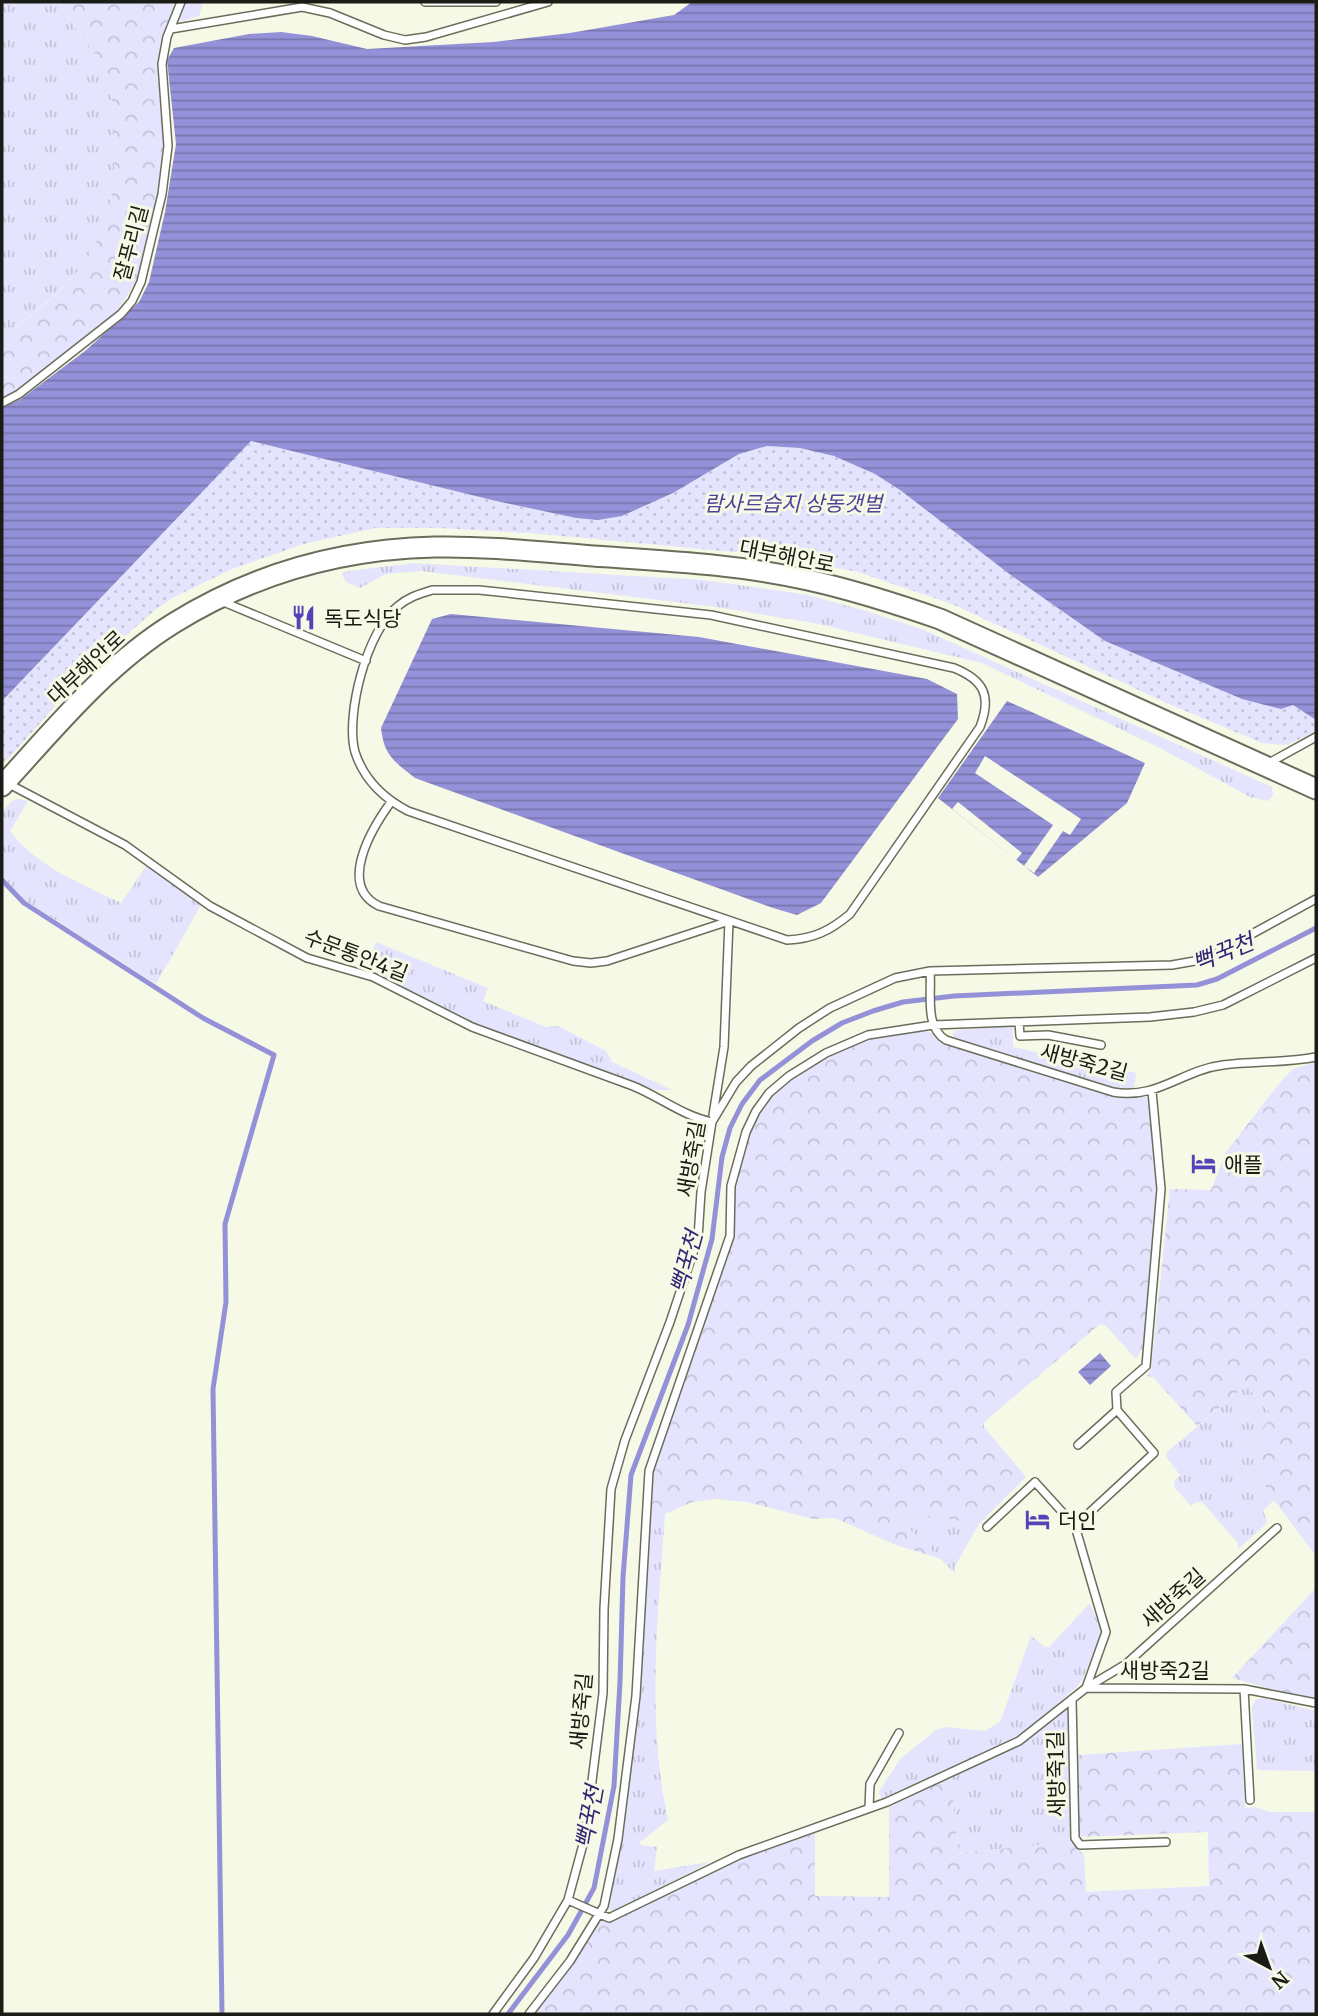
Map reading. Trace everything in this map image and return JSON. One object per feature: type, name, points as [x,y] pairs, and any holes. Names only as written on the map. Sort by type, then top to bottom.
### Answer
[{"type":"street","name":"대부해안로","points":[[3,783],[91,689],[138,648],[174,623],[217,600],[295,568],[360,553],[423,548],[539,552],[757,571],[887,601],[940,619],[1316,789]]},
{"type":"lane","name":"잘푸리길","points":[[2,403],[19,394],[121,314],[132,301],[141,282],[162,194],[168,146],[162,64],[181,2]]},
{"type":"lane","points":[[288,9],[295,2]]},
{"type":"lane","points":[[425,2],[496,2]]},
{"type":"lane","points":[[171,29],[302,7],[322,11],[384,36],[405,40],[426,37],[548,2]]},
{"type":"lane","points":[[432,590],[479,590],[711,615],[954,668],[968,674],[982,685],[986,700],[981,727],[850,914],[838,925],[804,939],[787,940],[729,921],[408,811],[391,802],[374,787],[355,750],[354,708],[357,685],[388,616],[414,596],[432,590]]},
{"type":"lane","points":[[217,600],[366,661]]},
{"type":"lane","points":[[1263,766],[1316,737]]},
{"type":"lane","name":"수문통안4길","points":[[3,783],[125,845],[210,906],[307,958],[373,976],[471,1027],[633,1086],[659,1097],[690,1116],[712,1122]]},
{"type":"lane","points":[[391,802],[377,820],[361,860],[359,876],[361,891],[368,901],[379,906],[573,961],[591,963],[607,961],[729,921]]},
{"type":"lane","name":"새방죽길","points":[[493,2014],[534,1958],[568,1900],[586,1837],[603,1693],[604,1609],[611,1489],[625,1440],[670,1322],[698,1238],[701,1192],[712,1122],[730,1091],[751,1066],[799,1028],[830,1008],[895,978],[930,971],[1196,962],[1216,955],[1316,900]]},
{"type":"lane","points":[[712,1122],[724,1047],[729,921]]},
{"type":"lane","points":[[529,2014],[570,1961],[604,1906],[618,1839],[636,1696],[649,1471],[730,1236],[731,1186],[746,1132],[769,1093],[789,1076],[826,1053],[868,1035],[932,1022],[1150,1017],[1194,1012],[1223,1005],[1316,958]]},
{"type":"lane","points":[[930,971],[932,1022]]},
{"type":"lane","points":[[1019,1021],[1020,1036],[1048,1035],[1101,1045]]},
{"type":"lane","name":"새방죽2길","points":[[932,1022],[938,1035],[946,1040],[1124,1094],[1152,1091],[1198,1070],[1224,1065],[1275,1063],[1316,1057]]},
{"type":"lane","points":[[1075,1526],[1154,1453],[1117,1410],[1116,1392],[1146,1366],[1161,1189],[1152,1091]]},
{"type":"lane","points":[[1078,1445],[1117,1410]]},
{"type":"lane","points":[[988,1527],[1035,1482],[1075,1526],[1106,1632],[1086,1688]]},
{"type":"lane","name":"새방죽길","points":[[597,1914],[609,1918],[739,1855],[869,1808],[1019,1741],[1086,1688],[1126,1664],[1277,1528]]},
{"type":"lane","name":"새방죽2길","points":[[1086,1688],[1244,1689],[1316,1703]]},
{"type":"lane","points":[[1244,1689],[1250,1800]]},
{"type":"lane","name":"새방죽1길","points":[[1072,1699],[1075,1838],[1080,1845],[1166,1842]]},
{"type":"lane","points":[[869,1808],[870,1784],[899,1732]]},
{"type":"lane","points":[[568,1900],[597,1914]]},
{"type":"green space","points":[[2,2],[59,2],[93,51],[106,76],[111,93],[114,173],[110,204],[102,231],[90,255],[53,296],[2,338]]},
{"type":"green space","points":[[59,2],[175,2],[162,38],[157,62],[164,145],[157,193],[137,280],[116,313],[2,399],[2,338],[53,297],[73,276],[90,254],[102,230],[110,203],[114,172],[114,136],[109,84],[98,59]]},
{"type":"green space","points":[[184,2],[203,2],[199,16],[179,20]]},
{"type":"green space","name":"람사르습지 상동갯벌","points":[[251,441],[496,501],[598,520],[622,516],[673,493],[739,454],[767,446],[800,448],[834,456],[875,474],[900,490],[1012,576],[1105,641],[1242,699],[1293,705],[1316,720],[1316,732],[1286,745],[1262,743],[1169,704],[952,604],[858,572],[768,555],[529,533],[375,528],[304,544],[232,569],[172,598],[90,667],[2,764],[2,701]]},
{"type":"green space","points":[[413,563],[703,580],[808,595],[924,630],[1272,787],[1273,795],[1268,801],[1250,797],[1160,748],[982,663],[814,623],[716,607],[422,571],[386,574],[360,588],[346,582],[342,575],[343,572]]},
{"type":"green space","points":[[12,801],[28,801],[10,831],[21,844],[47,865],[121,903],[147,865],[201,905],[156,984],[26,901],[2,876],[2,812]]},
{"type":"green space","points":[[376,942],[488,988],[483,1001],[546,1027],[558,1026],[606,1051],[612,1062],[672,1090],[655,1090],[513,1039],[409,992],[377,972],[372,957]]},
{"type":"green space","points":[[1013,1025],[1013,1047],[1136,1073],[1134,1089],[1114,1087],[956,1040],[952,1034],[958,1030]]},
{"type":"green space","points":[[926,1030],[946,1044],[1112,1096],[1143,1096],[1149,1099],[1157,1192],[1145,1343],[1136,1359],[1106,1326],[1100,1324],[984,1422],[984,1427],[1026,1477],[979,1524],[911,1513],[903,1520],[941,1559],[896,1545],[835,1518],[813,1519],[747,1502],[716,1499],[692,1502],[665,1514],[651,1515],[653,1472],[734,1235],[735,1185],[748,1134],[758,1112],[771,1095],[791,1078],[827,1057],[870,1039]]},
{"type":"green space","points":[[1316,1062],[1316,1556],[1259,1476],[1263,1453],[1258,1438],[1259,1432],[1273,1415],[1249,1389],[1244,1387],[1197,1426],[1153,1377],[1147,1376],[1151,1369],[1170,1189],[1211,1190],[1226,1152],[1282,1080],[1293,1069]]},
{"type":"green space","points":[[1244,1387],[1273,1415],[1258,1438],[1263,1453],[1259,1476],[1274,1500],[1263,1511],[1267,1521],[1264,1526],[1238,1549],[1238,1543],[1202,1502],[1191,1506],[1175,1488],[1174,1482],[1180,1475],[1166,1456],[1167,1452]]},
{"type":"green space","points":[[910,1513],[979,1524],[954,1568],[956,1574],[905,1525],[903,1520]]},
{"type":"green space","points":[[665,1514],[657,1629],[656,1706],[661,1782],[668,1820],[640,1842],[641,1845],[657,1847],[654,1871],[710,1862],[614,1911],[610,1910],[608,1903],[622,1838],[641,1691],[651,1515]]},
{"type":"green space","points":[[1316,1588],[1316,1698],[1285,1693],[1232,1678]]},
{"type":"green space","points":[[1090,1603],[1100,1628],[1100,1636],[1077,1687],[1021,1736],[882,1799],[880,1790],[901,1758],[936,1730],[945,1727],[985,1731],[1000,1722],[1031,1636],[1049,1647]]},
{"type":"green space","points":[[1263,1698],[1316,1711],[1316,1771],[1257,1770],[1252,1709],[1255,1700]]},
{"type":"green space","points":[[1068,1706],[1071,1842],[958,1853],[951,1777],[1020,1745]]},
{"type":"green space","points":[[1242,1744],[1245,1808],[1255,1807],[1270,1812],[1316,1812],[1316,2014],[534,2014],[573,1963],[600,1919],[609,1923],[740,1859],[815,1833],[815,1896],[889,1897],[889,1807],[951,1777],[958,1853],[1071,1842],[1084,1855],[1086,1892],[1209,1886],[1208,1832],[1079,1837],[1078,1755]]},
{"type":"shaded area","points":[[692,2],[1316,2],[1316,720],[1293,705],[1281,709],[1242,699],[1105,641],[875,474],[834,456],[800,448],[767,446],[739,454],[673,493],[622,516],[598,520],[496,501],[251,441],[2,701],[2,408],[21,399],[85,351],[139,302],[149,282],[165,212],[176,144],[167,60],[174,48],[249,34],[281,32],[367,49],[493,42],[570,33],[674,15]]},
{"type":"shaded area","points":[[451,614],[699,637],[927,679],[957,694],[958,719],[821,903],[797,915],[415,778],[401,767],[388,752],[381,728],[432,619]]},
{"type":"shaded area","points":[[1007,701],[1145,763],[1127,803],[1038,877],[938,798]]},
{"type":"shaded area","points":[[1100,1353],[1111,1366],[1090,1385],[1078,1372]]},
{"type":"pier","points":[[985,756],[1081,819],[1070,835],[1063,831],[1034,873],[1024,866],[1053,825],[975,773]]},
{"type":"pier","points":[[958,802],[1022,853],[1016,860],[952,809]]},
{"type":"waterway","points":[[2,880],[24,903],[203,1018],[274,1055],[225,1224],[226,1302],[213,1389],[222,2014]]},
{"type":"waterway","name":"뻑꾹천","points":[[508,2014],[568,1935],[594,1888],[614,1786],[623,1577],[631,1475],[688,1325],[712,1239],[722,1157],[730,1128],[742,1104],[760,1080],[812,1041],[842,1023],[873,1011],[903,1002],[954,996],[1197,985],[1217,979],[1316,928]]},
{"type":"place","name":"독도식당","points":[[304,618]]},
{"type":"place","name":"애플","points":[[1204,1164]]},
{"type":"place","name":"더인","points":[[1038,1520]]}]
